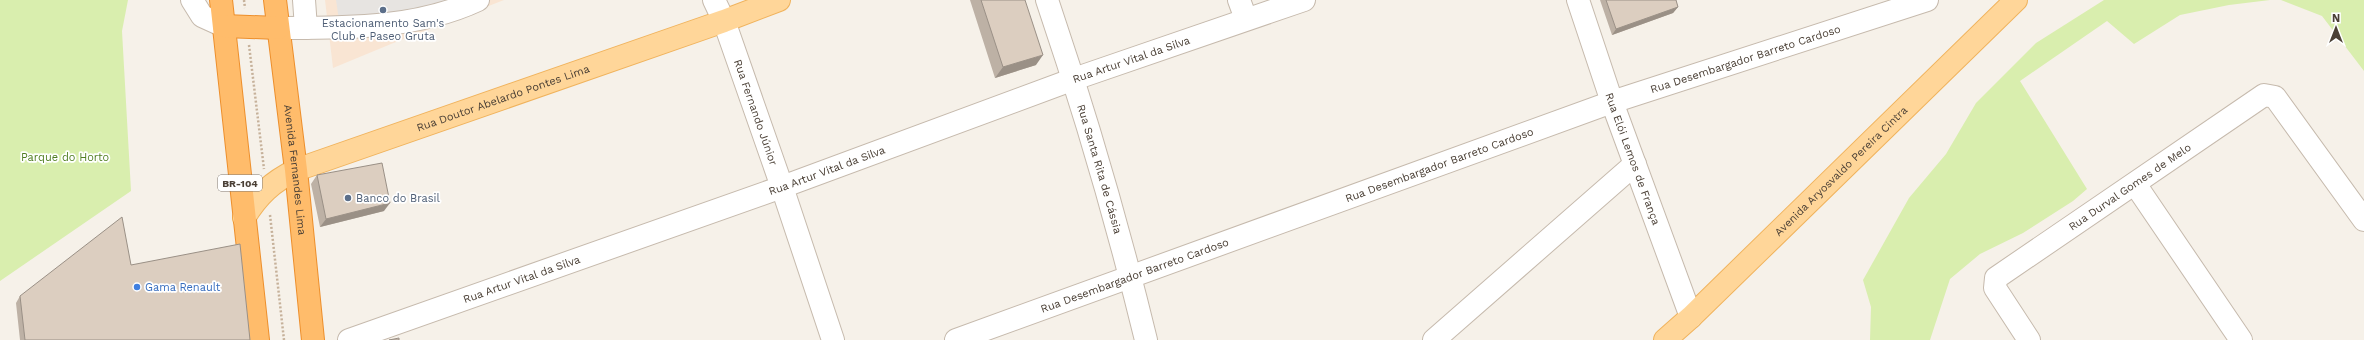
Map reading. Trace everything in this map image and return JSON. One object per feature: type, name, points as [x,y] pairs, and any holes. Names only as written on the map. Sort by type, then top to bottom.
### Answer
[{"type":"highway","name":"BR-104","points":[[221,0],[258,340]]},
{"type":"highway","name":"Avenida Fernandes Lima","points":[[275,0],[296,170],[313,340]]},
{"type":"highway","points":[[224,26],[278,28]]},
{"type":"main road","name":"Rua Doutor Abelardo Pontes Lima","points":[[244,218],[254,201],[266,188],[278,179],[296,170],[724,21],[778,0]]},
{"type":"main road","name":"Avenida Aryosvaldo Pereira Cintra","points":[[1665,340],[1691,317],[2016,0]]},
{"type":"street","points":[[192,0],[202,16],[224,26]]},
{"type":"street","points":[[304,0],[306,28]]},
{"type":"street","points":[[278,28],[394,25],[478,0]]},
{"type":"street","name":"Rua Fernando Júnior","points":[[714,0],[724,21],[782,187],[832,340]]},
{"type":"street","name":"Rua Santa Rita de Cássia","points":[[1047,0],[1074,79],[1131,277],[1146,340]]},
{"type":"street","name":"Rua Artur Vital da Silva","points":[[349,340],[782,187],[1074,79],[1243,10],[1304,0]]},
{"type":"street","name":"Rua Elói Lemos de França","points":[[1578,0],[1612,102],[1691,317]]},
{"type":"street","name":"Rua Desembargador Barreto Cardoso","points":[[956,340],[1612,102],[1927,0]]},
{"type":"street","name":"Rua Durval Gomes de Melo","points":[[2029,340],[1995,288],[1994,283],[1996,278],[2261,97],[2268,95],[2275,98],[2364,220]]},
{"type":"street","points":[[1434,340],[1635,164]]},
{"type":"street","points":[[2135,184],[2241,340]]},
{"type":"shaded area","points":[[325,0],[504,0],[333,68]]},
{"type":"shaded area","name":"Estacionamento Sam's Club e Paseo Gruta","points":[[336,0],[461,0],[441,6],[339,20]]},
{"type":"green space","name":"Parque do Horto","points":[[0,0],[128,0],[122,31],[131,191],[0,281]]},
{"type":"green space","points":[[2104,0],[2270,0],[2229,5],[2180,15],[2134,44],[2107,21],[2020,81],[2087,189],[2073,201],[2023,233],[1980,254],[1950,279],[1930,340],[1870,340],[1871,307],[1863,280],[1909,198],[1946,154],[1976,103],[2036,43]]},
{"type":"green space","points":[[2281,0],[2364,0],[2364,71],[2322,16]]},
{"type":"building","points":[[981,0],[1025,0],[1043,55],[1003,67]]},
{"type":"building","points":[[1606,0],[1676,0],[1678,7],[1616,29]]},
{"type":"building","name":"Banco do Brasil","points":[[382,163],[390,203],[326,219],[317,175]]},
{"type":"building","name":"Gama Renault","points":[[122,217],[131,265],[240,244],[250,340],[25,340],[20,296]]},
{"type":"place","name":"Estacionamento Sam's Club e Paseo Gruta","points":[[383,10]]},
{"type":"place","name":"Banco do Brasil","points":[[348,198]]},
{"type":"place","name":"Gama Renault","points":[[137,287]]}]
